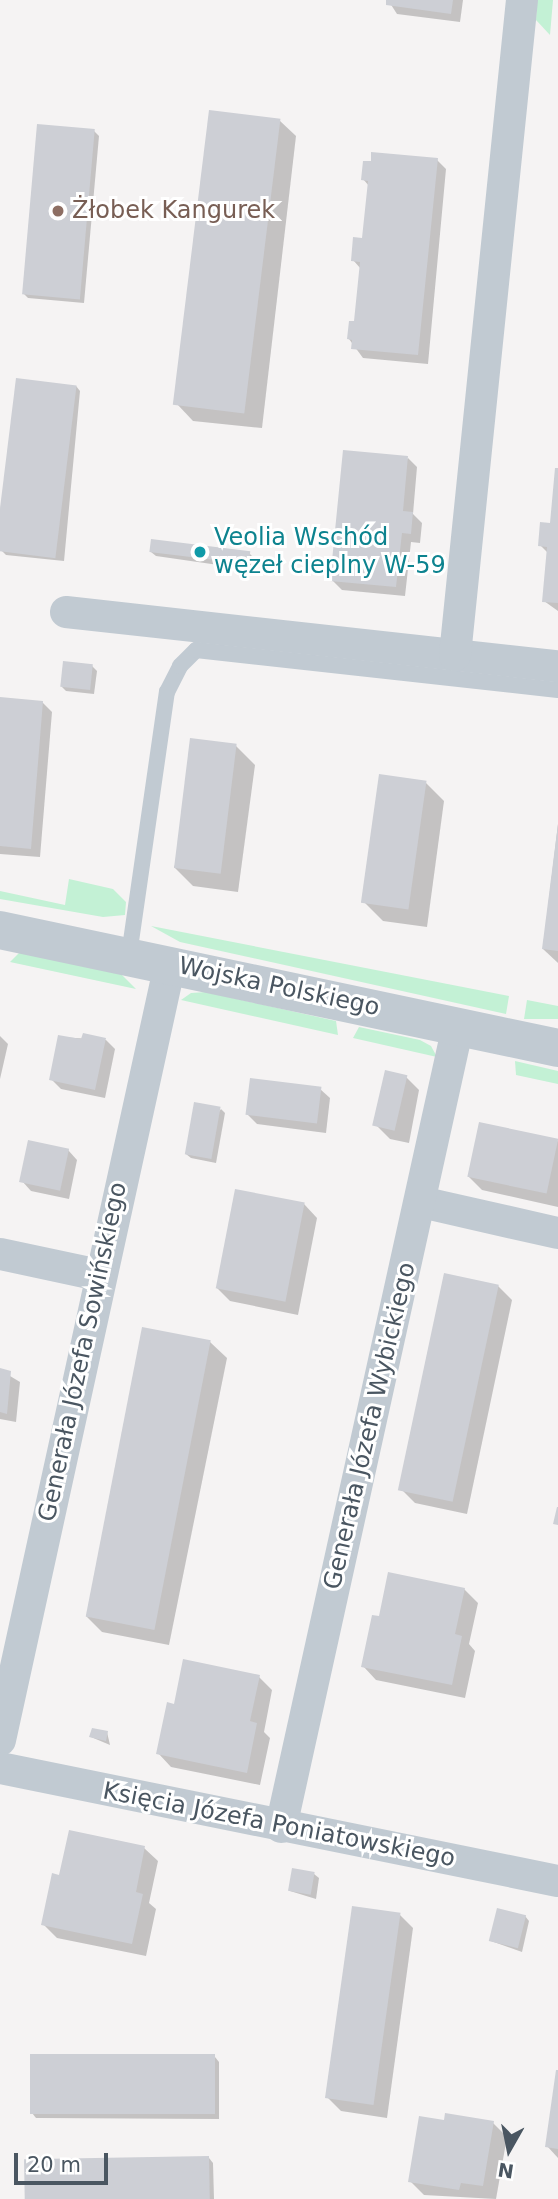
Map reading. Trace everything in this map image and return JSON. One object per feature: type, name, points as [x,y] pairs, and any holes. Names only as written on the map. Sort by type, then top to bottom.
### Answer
[{"type":"street","points":[[455,655],[522,0]]},
{"type":"street","points":[[66,612],[558,666]]},
{"type":"street","name":"Wojska Polskiego","points":[[0,930],[558,1048]]},
{"type":"street","name":"Generała Józefa Sowińskiego","points":[[0,1740],[99,1275],[170,964]]},
{"type":"street","name":"Generała Józefa Wybickiego","points":[[281,1827],[458,1026]]},
{"type":"street","points":[[421,1202],[558,1233]]},
{"type":"street","points":[[0,1254],[99,1275]]},
{"type":"street","name":"Księcia Józefa Poniatowskiego","points":[[0,1768],[558,1881]]},
{"type":"lane","points":[[129,956],[167,692],[180,666],[196,650],[558,690]]},
{"type":"green space","points":[[537,0],[553,0],[550,35],[536,20]]},
{"type":"green space","points":[[69,879],[113,889],[126,902],[125,915],[103,917],[0,899],[0,891],[65,905]]},
{"type":"green space","points":[[151,926],[509,996],[506,1014],[180,942]]},
{"type":"green space","points":[[20,952],[121,974],[136,989],[10,962]]},
{"type":"green space","points":[[206,992],[336,1021],[338,1035],[181,1000],[191,993]]},
{"type":"green space","points":[[527,1000],[558,1006],[558,1019],[524,1019]]},
{"type":"green space","points":[[359,1027],[420,1040],[431,1046],[437,1057],[353,1038]]},
{"type":"green space","points":[[515,1061],[558,1071],[558,1084],[516,1075]]},
{"type":"building","points":[[386,0],[453,0],[451,14],[386,5]]},
{"type":"building","points":[[209,110],[280,119],[244,414],[173,405]]},
{"type":"building","name":"Żłobek Kangurek","points":[[37,124],[95,129],[80,299],[22,294]]},
{"type":"building","points":[[371,152],[438,158],[418,355],[351,349],[352,340],[347,339],[349,321],[354,321],[360,262],[351,261],[353,237],[362,238],[368,181],[361,180],[363,161],[371,161]]},
{"type":"building","points":[[16,378],[77,385],[55,558],[0,551],[0,508]]},
{"type":"building","points":[[343,450],[408,456],[403,511],[413,512],[411,534],[402,533],[396,587],[330,581]]},
{"type":"building","points":[[555,468],[558,468],[558,603],[542,602],[547,547],[538,546],[540,522],[550,523]]},
{"type":"building","name":"Veolia Wschód węzeł cieplny W-59","points":[[151,539],[250,551],[249,564],[149,552]]},
{"type":"building","points":[[63,661],[93,664],[90,690],[60,687]]},
{"type":"building","points":[[0,697],[43,701],[31,849],[0,846]]},
{"type":"building","points":[[190,738],[237,744],[221,874],[174,868]]},
{"type":"building","points":[[379,774],[427,781],[408,909],[361,903]]},
{"type":"building","points":[[558,824],[558,951],[542,949]]},
{"type":"building","points":[[83,1033],[106,1038],[95,1090],[49,1080],[58,1035],[81,1039]]},
{"type":"building","points":[[385,1070],[407,1075],[395,1131],[372,1126]]},
{"type":"building","points":[[250,1078],[321,1087],[317,1123],[245,1115]]},
{"type":"building","points":[[194,1102],[221,1107],[211,1159],[185,1154]]},
{"type":"building","points":[[479,1122],[558,1139],[547,1194],[467,1177]]},
{"type":"building","points":[[28,1140],[69,1149],[60,1191],[19,1182]]},
{"type":"building","points":[[235,1189],[305,1203],[285,1302],[216,1288]]},
{"type":"building","points":[[444,1273],[499,1285],[453,1502],[398,1490]]},
{"type":"building","points":[[142,1327],[211,1340],[154,1630],[86,1617]]},
{"type":"building","points":[[0,1368],[11,1371],[7,1414],[0,1412]]},
{"type":"building","points":[[558,1507],[558,1525],[553,1524]]},
{"type":"building","points":[[388,1572],[465,1588],[455,1634],[462,1636],[452,1685],[361,1667],[372,1615],[379,1616]]},
{"type":"building","points":[[183,1659],[260,1675],[250,1721],[257,1723],[247,1773],[156,1754],[167,1702],[174,1704]]},
{"type":"building","points":[[92,1728],[108,1731],[106,1741],[89,1737]]},
{"type":"building","points":[[69,1830],[145,1846],[136,1892],[143,1894],[132,1944],[41,1925],[52,1873],[59,1875]]},
{"type":"building","points":[[292,1868],[315,1872],[311,1895],[288,1891]]},
{"type":"building","points":[[352,1906],[401,1913],[374,2105],[325,2098]]},
{"type":"building","points":[[497,1908],[526,1915],[518,1948],[489,1941]]},
{"type":"building","points":[[30,2054],[215,2054],[215,2114],[30,2114]]},
{"type":"building","points":[[558,2070],[558,2149],[545,2147]]},
{"type":"building","points":[[445,2113],[494,2121],[483,2186],[461,2183],[459,2190],[408,2182],[419,2116],[444,2120]]},
{"type":"building","points":[[209,2156],[210,2199],[25,2199],[24,2159]]},
{"type":"place","name":"Żłobek Kangurek","points":[[58,211]]},
{"type":"place","name":"Veolia Wschód węzeł cieplny W-59","points":[[200,552]]}]
